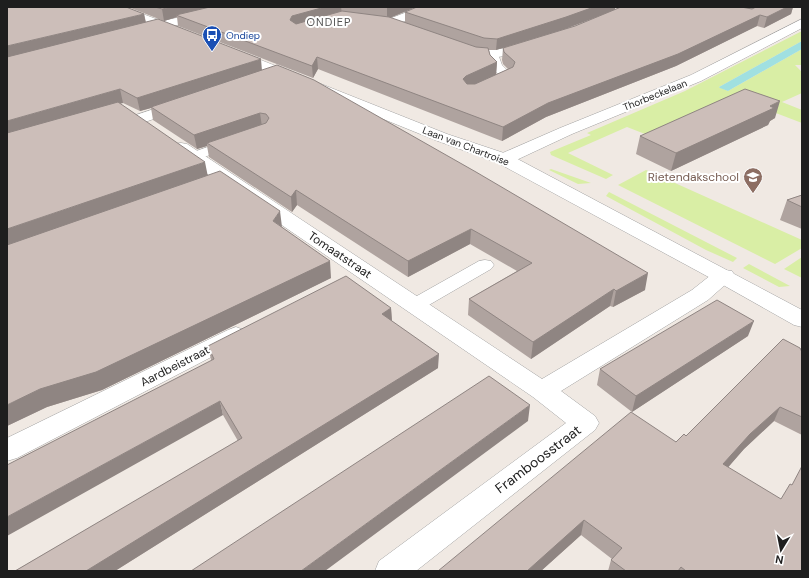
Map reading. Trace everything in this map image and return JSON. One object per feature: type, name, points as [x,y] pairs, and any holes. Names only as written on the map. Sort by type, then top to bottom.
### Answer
[{"type":"street","points":[[114,7],[195,38]]},
{"type":"street","points":[[126,34],[240,7]]},
{"type":"street","points":[[425,36],[389,24],[430,7]]},
{"type":"street","name":"Thorbeckelaan","points":[[504,159],[566,131],[696,78],[802,23]]},
{"type":"street","points":[[447,44],[481,55],[494,56],[540,42]]},
{"type":"street","name":"Laan van Chartroise","points":[[222,48],[440,137],[504,159],[724,276],[802,320]]},
{"type":"street","points":[[256,78],[278,71]]},
{"type":"street","name":"Tomaatstraat","points":[[198,99],[134,116],[224,178],[354,276],[415,305],[542,391]]},
{"type":"street","points":[[202,186],[224,178]]},
{"type":"street","points":[[542,391],[700,295],[724,276]]},
{"type":"street","name":"Aardbeistraat","points":[[7,450],[259,324]]},
{"type":"street","name":"Framboosstraat","points":[[391,571],[585,423],[542,391]]},
{"type":"lane","points":[[482,87],[507,76],[496,66],[494,56]]},
{"type":"lane","points":[[193,156],[248,137]]},
{"type":"lane","points":[[415,305],[485,265]]},
{"type":"green space","points":[[802,31],[802,41],[719,87],[728,91],[802,49],[802,65],[795,65],[802,72],[802,93],[782,102],[802,110],[802,123],[744,101],[663,141],[627,127],[568,153],[613,175],[606,179],[551,155],[550,152],[591,135],[587,133],[685,91]]},
{"type":"green space","points":[[551,169],[591,183],[578,184],[549,170]]},
{"type":"green space","points":[[646,170],[802,240],[802,248],[775,264],[618,185]]},
{"type":"green space","points":[[609,192],[737,258],[733,262],[706,250],[606,196]]},
{"type":"green space","points":[[802,257],[802,278],[784,269]]},
{"type":"green space","points":[[749,264],[790,286],[779,287],[743,268]]},
{"type":"water","points":[[802,41],[802,49],[728,91],[719,87]]},
{"type":"building","points":[[7,7],[126,7],[144,14],[7,46]]},
{"type":"building","points":[[155,7],[172,7],[162,9]]},
{"type":"building","points":[[210,7],[325,7],[292,16],[290,20],[296,24],[342,11],[389,17],[476,47],[488,48],[490,55],[497,62],[466,76],[463,79],[467,84],[475,84],[513,67],[515,62],[504,52],[503,48],[575,26],[621,7],[741,7],[752,9],[756,7],[787,7],[767,17],[760,15],[678,54],[548,103],[503,127],[317,57],[312,66],[176,15]]},
{"type":"building","points":[[417,7],[594,7],[497,39],[484,38],[405,12]]},
{"type":"building","points":[[158,19],[261,59],[137,98],[120,89],[7,121],[7,57]]},
{"type":"building","points":[[277,65],[314,80],[476,172],[648,273],[616,291],[614,289],[533,342],[469,299],[532,263],[471,229],[408,261],[296,190],[291,197],[207,143],[266,123],[269,118],[266,114],[260,113],[194,135],[151,107]]},
{"type":"building","points":[[745,89],[780,101],[770,106],[774,108],[676,153],[640,136]]},
{"type":"building","points":[[118,102],[205,162],[7,229],[7,133]]},
{"type":"building","points":[[220,171],[280,211],[273,221],[330,261],[96,372],[40,389],[7,405],[7,245]]},
{"type":"building","points":[[802,195],[802,207],[787,200]]},
{"type":"building","points":[[346,276],[391,308],[382,314],[439,354],[86,571],[15,571],[242,438],[220,401],[7,517],[7,465],[214,359],[208,346]]},
{"type":"building","points":[[717,300],[754,321],[636,396],[600,369]]},
{"type":"building","points":[[783,339],[800,348],[802,352],[802,417],[780,407],[750,434],[723,464],[781,499],[790,484],[792,485],[802,466],[802,571],[686,571],[681,567],[678,571],[626,571],[611,560],[622,548],[584,520],[527,571],[438,571],[631,412],[676,442],[684,434],[686,436]]},
{"type":"building","points":[[489,376],[530,405],[301,571],[191,571]]},
{"type":"place","name":"Ondiep","points":[[212,52]]},
{"type":"place","name":"Rietendakschool","points":[[753,194]]},
{"type":"district","name":"ONDIEP","points":[[329,22]]}]
